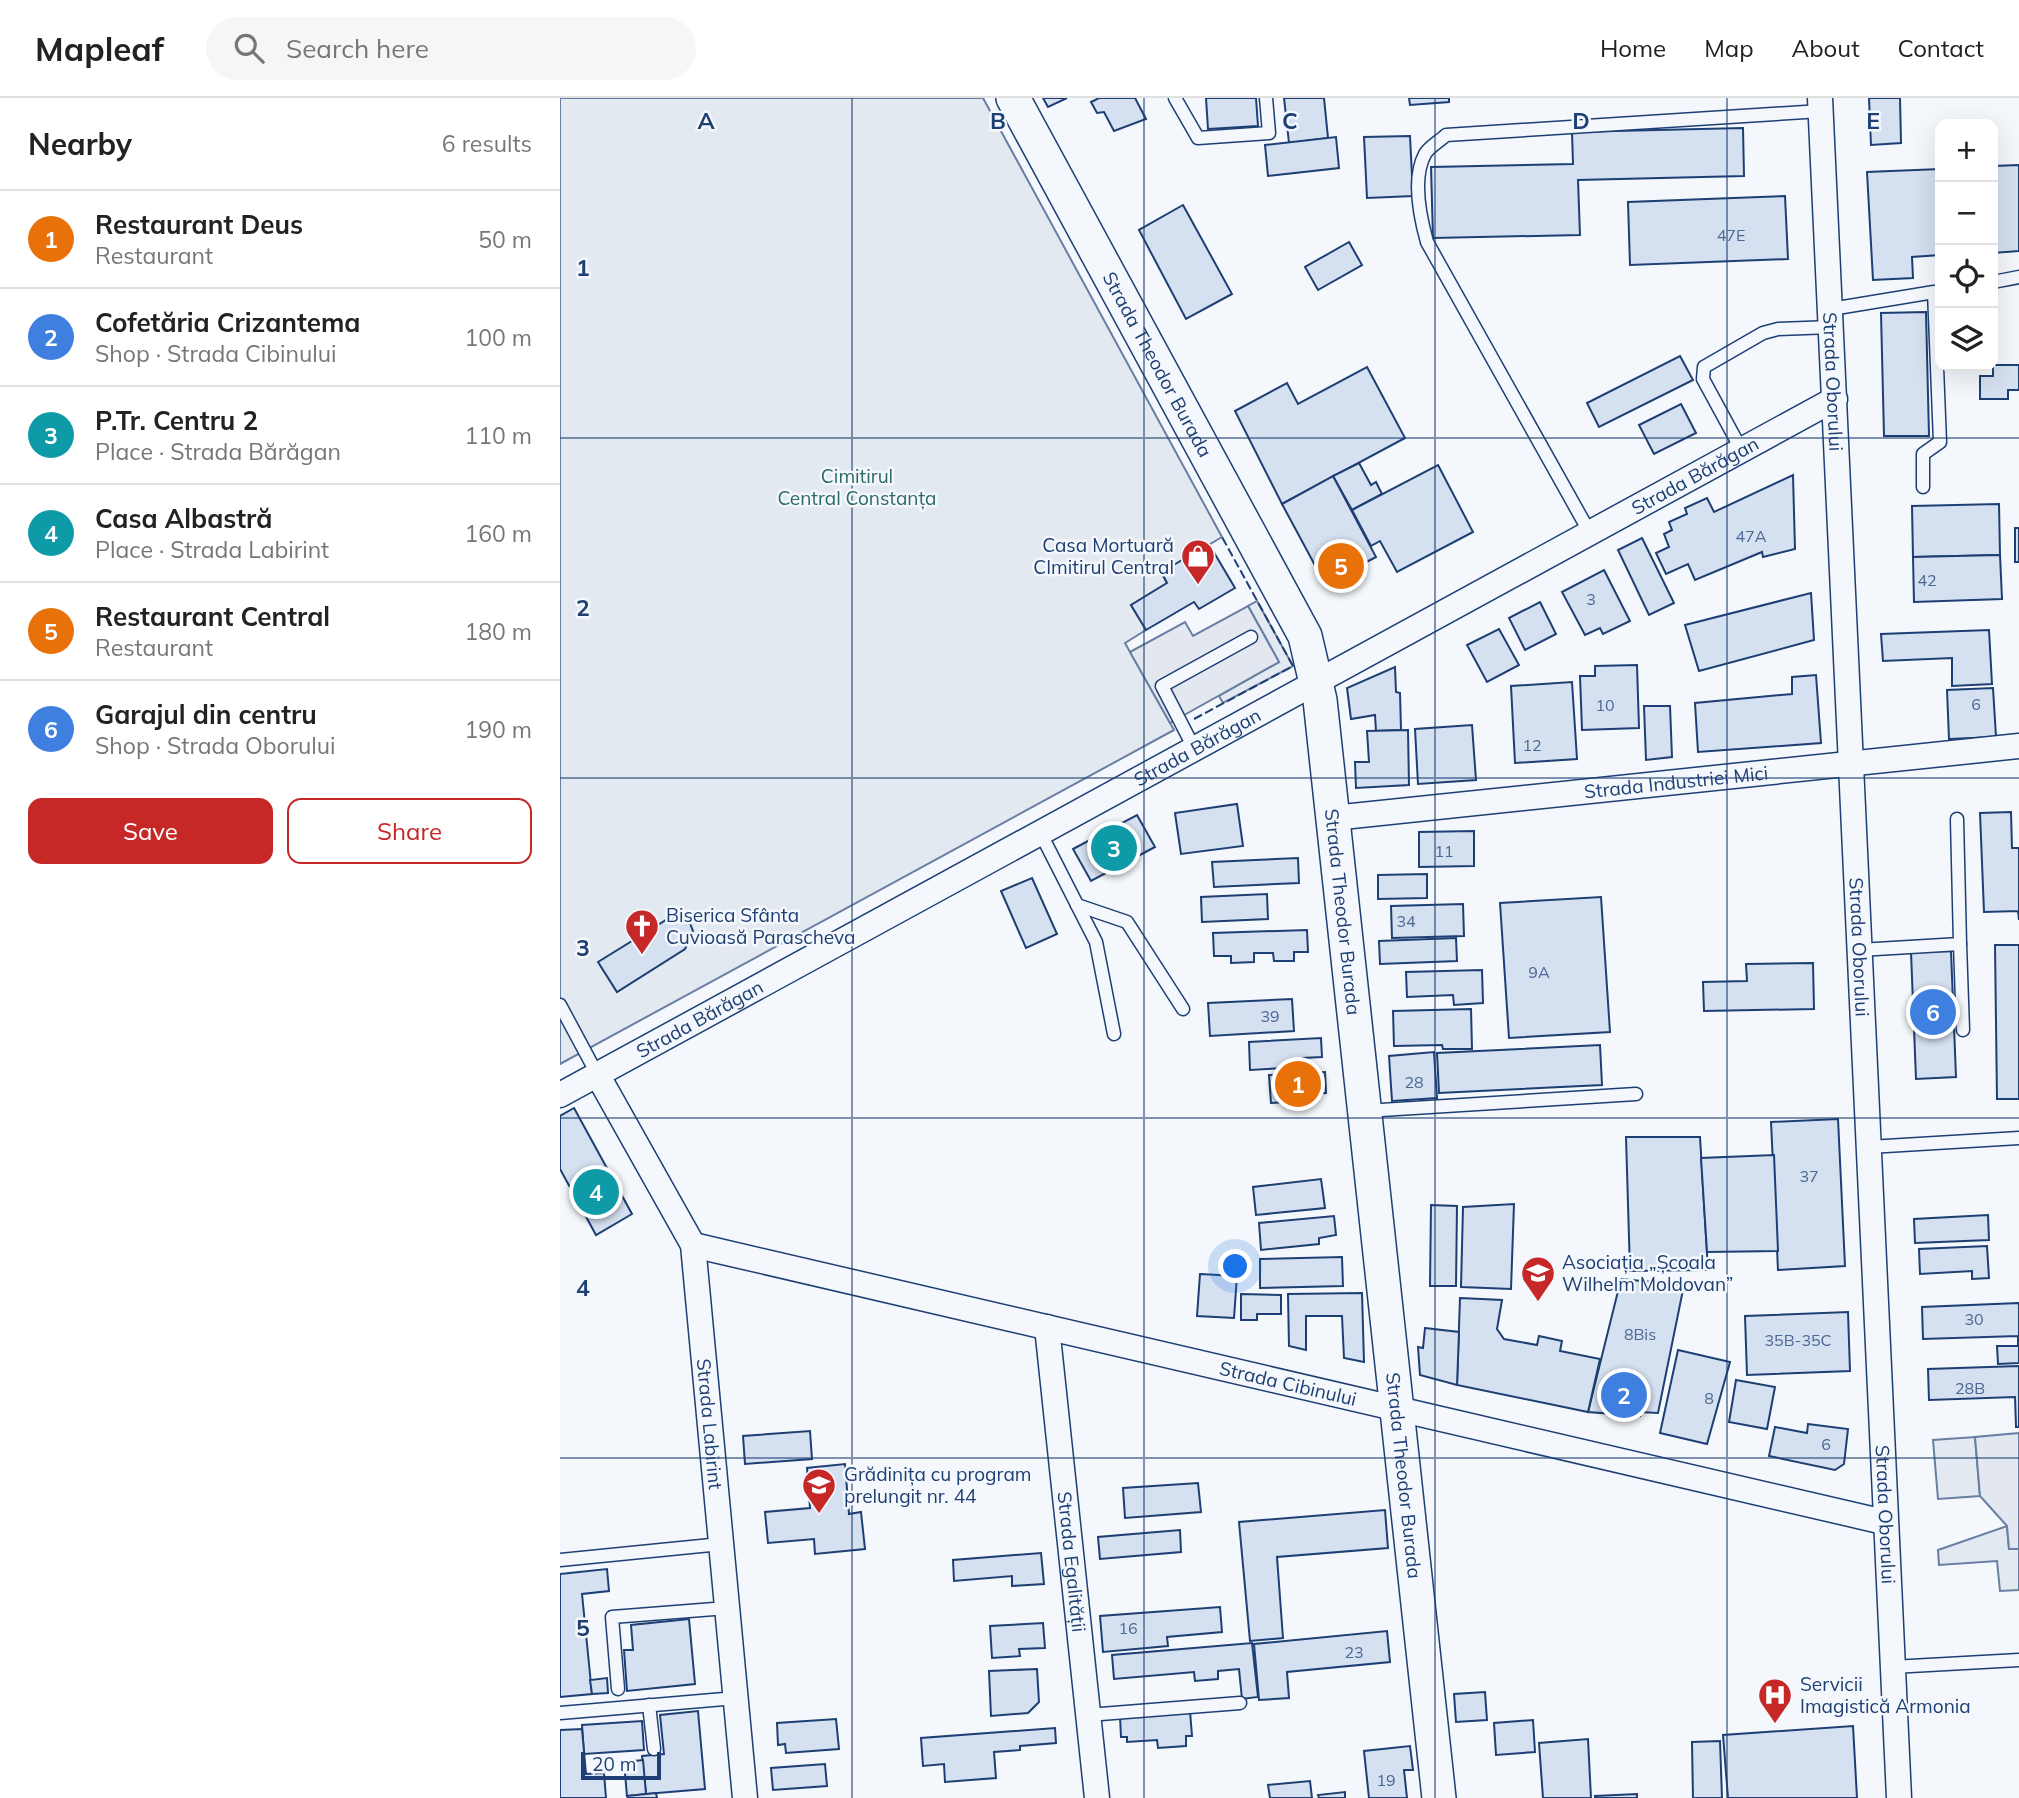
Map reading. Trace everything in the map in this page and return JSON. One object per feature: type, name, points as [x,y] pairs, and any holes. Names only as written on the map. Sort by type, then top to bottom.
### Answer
[{"type":"street","name":"Strada Theodor Burada","points":[[1013,98],[1305,636],[1318,683],[1439,1798]]},
{"type":"street","name":"Strada Oborului","points":[[1821,104],[1884,1522],[1899,1798]]},
{"type":"street","name":"Strada Bărăgan","points":[[560,1095],[1835,399]]},
{"type":"street","name":"Strada Industriei Mici","points":[[1333,818],[2019,746]]},
{"type":"street","name":"Strada Labirint","points":[[597,1074],[693,1245],[745,1798]]},
{"type":"street","name":"Strada Cibinului","points":[[693,1245],[1884,1522]]},
{"type":"street","name":"Strada Egalității","points":[[1047,1327],[1097,1798]]},
{"type":"lane","points":[[1175,98],[1198,138],[1269,133],[1266,98]]},
{"type":"lane","points":[[1590,533],[1427,242],[1420,217],[1420,171],[1426,152],[1446,135],[1821,104]]},
{"type":"lane","points":[[1998,281],[2019,277]]},
{"type":"lane","points":[[1741,449],[1703,379],[1704,367],[1763,333],[1935,292]]},
{"type":"lane","points":[[1923,487],[1923,454],[1940,442],[1937,308]]},
{"type":"lane","points":[[1195,750],[1162,686],[1251,638]]},
{"type":"lane","points":[[1957,819],[1963,1030]]},
{"type":"lane","points":[[1041,834],[1096,942],[1114,1034]]},
{"type":"lane","points":[[1077,905],[1127,922],[1183,1009]]},
{"type":"lane","points":[[1859,950],[1961,944]]},
{"type":"lane","points":[[560,1005],[597,1074]]},
{"type":"lane","points":[[1365,1111],[1636,1094]]},
{"type":"lane","points":[[1869,1147],[2019,1138]]},
{"type":"lane","points":[[560,1560],[721,1544]]},
{"type":"lane","points":[[618,1689],[612,1617],[727,1608]]},
{"type":"lane","points":[[1892,1667],[2019,1660]]},
{"type":"lane","points":[[560,1713],[736,1698]]},
{"type":"lane","points":[[1088,1715],[1240,1703]]},
{"type":"lane","points":[[649,1705],[653,1749]]},
{"type":"green space","name":"Cimitirul Central Constanța","points":[[560,98],[983,98],[1222,537],[1173,566],[1174,569],[1163,576],[1167,583],[1131,605],[1146,630],[1125,643],[1174,730],[560,1064]]},
{"type":"green space","points":[[1257,601],[1293,666],[1223,703],[1219,696],[1279,662],[1248,606]]},
{"type":"green space","points":[[1975,1437],[1980,1496],[1938,1499],[1933,1440]]},
{"type":"green space","points":[[2007,1526],[2009,1549],[2019,1549],[2019,1590],[2000,1591],[1997,1561],[1939,1565],[1938,1550]]},
{"type":"shaded area","points":[[1248,606],[1279,662],[1170,723],[1130,652],[1185,622],[1193,636]]},
{"type":"shaded area","points":[[2019,1433],[2019,1549],[2009,1549],[2007,1526],[1980,1496],[1975,1437]]},
{"type":"building","points":[[1043,98],[1067,98],[1048,107]]},
{"type":"building","points":[[1099,98],[1135,98],[1146,119],[1114,131],[1104,112],[1097,113],[1091,102]]},
{"type":"building","points":[[1206,98],[1256,98],[1258,126],[1208,129]]},
{"type":"building","points":[[1284,98],[1324,98],[1328,138],[1289,143]]},
{"type":"building","points":[[1409,98],[1449,98],[1449,102],[1410,105]]},
{"type":"building","points":[[1869,98],[1900,98],[1901,143],[1871,145]]},
{"type":"building","points":[[1743,128],[1744,176],[1578,180],[1580,235],[1433,238],[1431,167],[1573,164],[1572,132]]},
{"type":"building","points":[[1410,136],[1413,196],[1367,198],[1364,137]]},
{"type":"building","points":[[1336,137],[1339,168],[1268,176],[1265,145]]},
{"type":"building","points":[[2019,165],[2019,251],[1998,253],[1998,166]]},
{"type":"building","points":[[1935,169],[1935,255],[1912,257],[1913,278],[1873,280],[1867,172]]},
{"type":"building","points":[[1785,196],[1788,259],[1630,265],[1628,202]]},
{"type":"building","points":[[1183,205],[1232,294],[1186,319],[1139,230]]},
{"type":"building","points":[[1349,242],[1362,265],[1318,290],[1305,267]]},
{"type":"building","points":[[1926,312],[1929,436],[1884,436],[1881,313]]},
{"type":"building","points":[[1680,356],[1693,380],[1599,427],[1587,403]]},
{"type":"building","points":[[1998,365],[2019,365],[2019,390],[2008,390],[2008,399],[1980,399],[1980,376],[1993,376],[1993,371],[1998,371]]},
{"type":"building","points":[[1367,367],[1405,438],[1282,504],[1235,411],[1287,383],[1298,404]]},
{"type":"building","points":[[1681,404],[1696,433],[1654,454],[1639,425]]},
{"type":"building","points":[[1359,463],[1371,485],[1376,482],[1382,494],[1352,510],[1333,476]]},
{"type":"building","points":[[1438,465],[1473,532],[1397,572],[1380,541],[1371,546],[1352,510]]},
{"type":"building","points":[[1793,475],[1795,549],[1763,557],[1762,552],[1695,580],[1688,564],[1666,574],[1656,553],[1669,547],[1664,534],[1672,530],[1669,522],[1687,514],[1685,508],[1707,498],[1714,512]]},
{"type":"building","points":[[1333,476],[1376,557],[1325,584],[1282,504]]},
{"type":"building","points":[[1999,504],[2000,555],[1913,557],[1912,506]]},
{"type":"building","points":[[2015,528],[2019,528],[2019,562],[2015,562]]},
{"type":"building","points":[[1642,538],[1674,603],[1649,615],[1618,550]]},
{"type":"building","name":"Casa Mortuară CImitirul Central","points":[[1209,544],[1235,588],[1199,609],[1194,602],[1146,630],[1131,605],[1167,583],[1163,575],[1174,569],[1172,566]]},
{"type":"building","points":[[2000,555],[2002,599],[1914,602],[1913,557]]},
{"type":"building","points":[[1604,570],[1630,621],[1603,634],[1600,628],[1585,635],[1562,592]]},
{"type":"building","points":[[1811,593],[1814,640],[1699,671],[1685,625]]},
{"type":"building","points":[[1540,602],[1556,634],[1525,650],[1509,618]]},
{"type":"building","points":[[1499,629],[1519,665],[1487,682],[1467,645]]},
{"type":"building","points":[[1989,630],[1992,684],[1952,686],[1952,658],[1883,661],[1881,634]]},
{"type":"building","points":[[1637,665],[1639,728],[1582,730],[1580,676],[1595,676],[1595,666]]},
{"type":"building","points":[[1395,667],[1396,692],[1400,693],[1401,730],[1376,731],[1375,715],[1351,719],[1347,688]]},
{"type":"building","points":[[1816,675],[1821,743],[1698,752],[1695,703],[1792,694],[1792,677]]},
{"type":"building","points":[[1572,682],[1577,759],[1515,763],[1511,686]]},
{"type":"building","points":[[1993,688],[1996,737],[1949,739],[1947,690]]},
{"type":"building","points":[[1644,706],[1670,706],[1672,757],[1646,760]]},
{"type":"building","points":[[1472,725],[1476,780],[1418,784],[1415,729]]},
{"type":"building","points":[[1408,730],[1409,785],[1356,788],[1355,762],[1369,762],[1367,731]]},
{"type":"building","points":[[1237,804],[1243,846],[1181,854],[1175,813]]},
{"type":"building","points":[[2011,812],[2012,848],[2019,848],[2019,920],[2018,911],[1984,912],[1980,813]]},
{"type":"building","points":[[1137,815],[1155,847],[1091,881],[1073,849]]},
{"type":"building","points":[[1474,831],[1474,866],[1419,867],[1419,832]]},
{"type":"building","points":[[1298,858],[1299,883],[1214,887],[1212,862]]},
{"type":"building","points":[[1427,874],[1427,898],[1378,899],[1378,875]]},
{"type":"building","points":[[1032,878],[1057,934],[1026,948],[1001,891]]},
{"type":"building","points":[[1267,894],[1268,919],[1202,922],[1201,897]]},
{"type":"building","points":[[1601,897],[1610,1032],[1509,1038],[1500,903]]},
{"type":"building","points":[[1463,904],[1464,936],[1392,938],[1391,906]]},
{"type":"building","name":"Biserica Sfânta Cuvioasă Parascheva","points":[[675,918],[689,921],[693,931],[685,949],[617,992],[598,962],[666,920]]},
{"type":"building","points":[[1307,930],[1308,952],[1294,952],[1294,961],[1274,961],[1273,953],[1254,953],[1254,962],[1231,963],[1231,956],[1214,956],[1213,933]]},
{"type":"building","points":[[1456,938],[1457,961],[1380,964],[1379,941]]},
{"type":"building","points":[[1995,945],[2019,945],[2019,1099],[1997,1099]]},
{"type":"building","points":[[1951,951],[1956,1077],[1916,1079],[1911,952]]},
{"type":"building","points":[[1813,963],[1814,1009],[1704,1011],[1703,982],[1747,981],[1746,964]]},
{"type":"building","points":[[1482,970],[1483,1003],[1454,1005],[1453,995],[1407,997],[1406,972]]},
{"type":"building","points":[[1292,999],[1294,1031],[1210,1036],[1208,1003]]},
{"type":"building","points":[[1471,1009],[1472,1049],[1443,1049],[1442,1045],[1394,1046],[1393,1011]]},
{"type":"building","points":[[1321,1038],[1322,1057],[1303,1058],[1303,1067],[1250,1070],[1249,1042]]},
{"type":"building","points":[[1600,1045],[1602,1085],[1439,1093],[1437,1053]]},
{"type":"building","points":[[1434,1052],[1437,1098],[1392,1101],[1389,1056]]},
{"type":"building","points":[[1325,1072],[1326,1093],[1305,1094],[1306,1101],[1271,1103],[1269,1075]]},
{"type":"building","points":[[574,1108],[632,1214],[596,1235],[560,1169],[560,1116]]},
{"type":"building","points":[[1838,1119],[1845,1266],[1778,1270],[1771,1122]]},
{"type":"building","points":[[1626,1137],[1700,1137],[1708,1270],[1630,1271]]},
{"type":"building","points":[[1774,1155],[1778,1251],[1707,1252],[1701,1158]]},
{"type":"building","points":[[1321,1179],[1325,1208],[1256,1215],[1253,1187]]},
{"type":"building","points":[[1514,1204],[1511,1289],[1461,1287],[1463,1207]]},
{"type":"building","points":[[1431,1205],[1457,1206],[1456,1286],[1430,1286]]},
{"type":"building","points":[[1988,1215],[1989,1240],[1915,1243],[1914,1219]]},
{"type":"building","points":[[1334,1216],[1336,1235],[1319,1238],[1319,1244],[1261,1250],[1259,1223]]},
{"type":"building","points":[[1987,1246],[1989,1278],[1972,1279],[1972,1271],[1920,1274],[1919,1249]]},
{"type":"building","points":[[1342,1257],[1343,1286],[1260,1288],[1260,1259]]},
{"type":"building","points":[[1200,1274],[1237,1276],[1234,1318],[1197,1316]]},
{"type":"building","points":[[1621,1279],[1684,1285],[1658,1413],[1640,1412],[1640,1416],[1588,1412]]},
{"type":"building","points":[[1362,1293],[1364,1362],[1344,1358],[1342,1316],[1306,1316],[1306,1350],[1289,1346],[1288,1294]]},
{"type":"building","points":[[1241,1294],[1281,1295],[1281,1314],[1257,1314],[1257,1320],[1241,1320]]},
{"type":"building","points":[[1460,1298],[1502,1300],[1497,1329],[1504,1339],[1537,1345],[1539,1336],[1562,1341],[1560,1351],[1600,1359],[1588,1412],[1457,1385]]},
{"type":"building","points":[[2019,1303],[2019,1363],[1998,1364],[1997,1346],[2018,1346],[2018,1336],[1923,1339],[1922,1307]]},
{"type":"building","points":[[1848,1312],[1850,1371],[1747,1375],[1745,1316]]},
{"type":"building","points":[[1425,1328],[1459,1332],[1457,1385],[1420,1375],[1418,1347],[1423,1348]]},
{"type":"building","points":[[1678,1350],[1730,1362],[1707,1444],[1660,1433]]},
{"type":"building","points":[[2019,1366],[2019,1427],[2016,1427],[2015,1397],[1929,1400],[1928,1369]]},
{"type":"building","points":[[1736,1380],[1775,1387],[1767,1429],[1729,1422]]},
{"type":"building","points":[[1808,1424],[1848,1429],[1844,1464],[1835,1470],[1769,1456],[1775,1427],[1807,1433]]},
{"type":"building","points":[[810,1431],[812,1459],[745,1464],[743,1436]]},
{"type":"building","points":[[845,1464],[849,1514],[861,1512],[865,1549],[815,1554],[814,1539],[768,1543],[765,1512],[810,1508],[807,1468]]},
{"type":"building","points":[[1198,1483],[1201,1512],[1125,1518],[1123,1488]]},
{"type":"building","points":[[1385,1510],[1388,1548],[1277,1557],[1283,1638],[1250,1641],[1239,1522]]},
{"type":"building","points":[[1180,1530],[1181,1552],[1100,1559],[1098,1537]]},
{"type":"building","points":[[1041,1553],[1044,1584],[1012,1586],[1012,1576],[954,1581],[953,1560]]},
{"type":"building","points":[[607,1569],[609,1591],[582,1594],[592,1694],[560,1697],[560,1574]]},
{"type":"building","points":[[1220,1607],[1222,1632],[1167,1637],[1168,1646],[1103,1652],[1100,1616]]},
{"type":"building","points":[[689,1619],[695,1684],[627,1691],[624,1650],[633,1650],[631,1625]]},
{"type":"building","points":[[1043,1623],[1045,1648],[1019,1649],[1020,1656],[992,1658],[990,1626]]},
{"type":"building","points":[[1387,1631],[1390,1662],[1287,1672],[1289,1698],[1259,1700],[1254,1644]]},
{"type":"building","points":[[1252,1643],[1258,1697],[1242,1699],[1239,1669],[1218,1671],[1218,1679],[1195,1681],[1194,1672],[1114,1679],[1112,1655]]},
{"type":"building","points":[[1037,1669],[1039,1702],[1028,1713],[991,1716],[989,1671]]},
{"type":"building","points":[[607,1678],[608,1693],[592,1694],[590,1680]]},
{"type":"building","points":[[1485,1692],[1487,1720],[1456,1722],[1454,1694]]},
{"type":"building","points":[[698,1711],[705,1789],[646,1794],[642,1756],[664,1754],[660,1715]]},
{"type":"building","points":[[1190,1711],[1192,1736],[1186,1736],[1186,1746],[1158,1748],[1157,1740],[1127,1742],[1127,1737],[1121,1737],[1120,1716]]},
{"type":"building","points":[[836,1719],[839,1749],[786,1753],[785,1744],[778,1745],[777,1723]]},
{"type":"building","points":[[1533,1720],[1535,1752],[1496,1755],[1494,1723]]},
{"type":"building","points":[[642,1721],[644,1750],[584,1754],[582,1725]]},
{"type":"building","points":[[1853,1726],[1857,1798],[1728,1798],[1723,1735]]},
{"type":"building","points":[[1055,1728],[1056,1743],[1020,1746],[1020,1750],[994,1752],[996,1778],[945,1782],[944,1764],[923,1766],[921,1738]]},
{"type":"building","points":[[582,1729],[586,1774],[604,1773],[606,1798],[560,1798],[560,1730]]},
{"type":"building","points":[[1588,1739],[1591,1798],[1543,1798],[1539,1743]]},
{"type":"building","points":[[1720,1741],[1722,1798],[1693,1798],[1692,1742]]},
{"type":"building","points":[[1410,1746],[1413,1770],[1404,1770],[1407,1798],[1369,1798],[1364,1751]]},
{"type":"building","points":[[643,1760],[646,1794],[627,1796],[624,1762]]},
{"type":"building","points":[[825,1764],[827,1786],[773,1790],[771,1768]]},
{"type":"building","points":[[1310,1781],[1312,1798],[1270,1798],[1268,1785]]},
{"type":"building","points":[[1345,1792],[1345,1798],[1319,1798],[1318,1795]]},
{"type":"building","points":[[656,1793],[657,1798],[627,1796]]},
{"type":"building","points":[[1637,1794],[1637,1798],[1595,1798],[1595,1796]]},
{"type":"fence","points":[[1194,719],[1293,666],[1222,537]]},
{"type":"place","name":"Restaurant Central","points":[[1341,566]]},
{"type":"place","name":"Casa Mortuară CImitirul Central","points":[[1198,586]]},
{"type":"place","name":"P.Tr. Centru 2","points":[[1114,848]]},
{"type":"place","name":"Biserica Sfânta Cuvioasă Parascheva","points":[[642,956]]},
{"type":"place","name":"Garajul din centru","points":[[1933,1012]]},
{"type":"place","name":"Restaurant Deus","points":[[1298,1084]]},
{"type":"place","name":"Casa Albastră","points":[[596,1192]]},
{"type":"place","name":"Asociația „Școala Wilhelm Moldovan”","points":[[1538,1303]]},
{"type":"place","name":"Cofetăria Crizantema","points":[[1624,1395]]},
{"type":"place","name":"Grădinița cu program prelungit nr. 44","points":[[819,1515]]},
{"type":"place","name":"Servicii Imagistică Armonia","points":[[1775,1725]]}]
